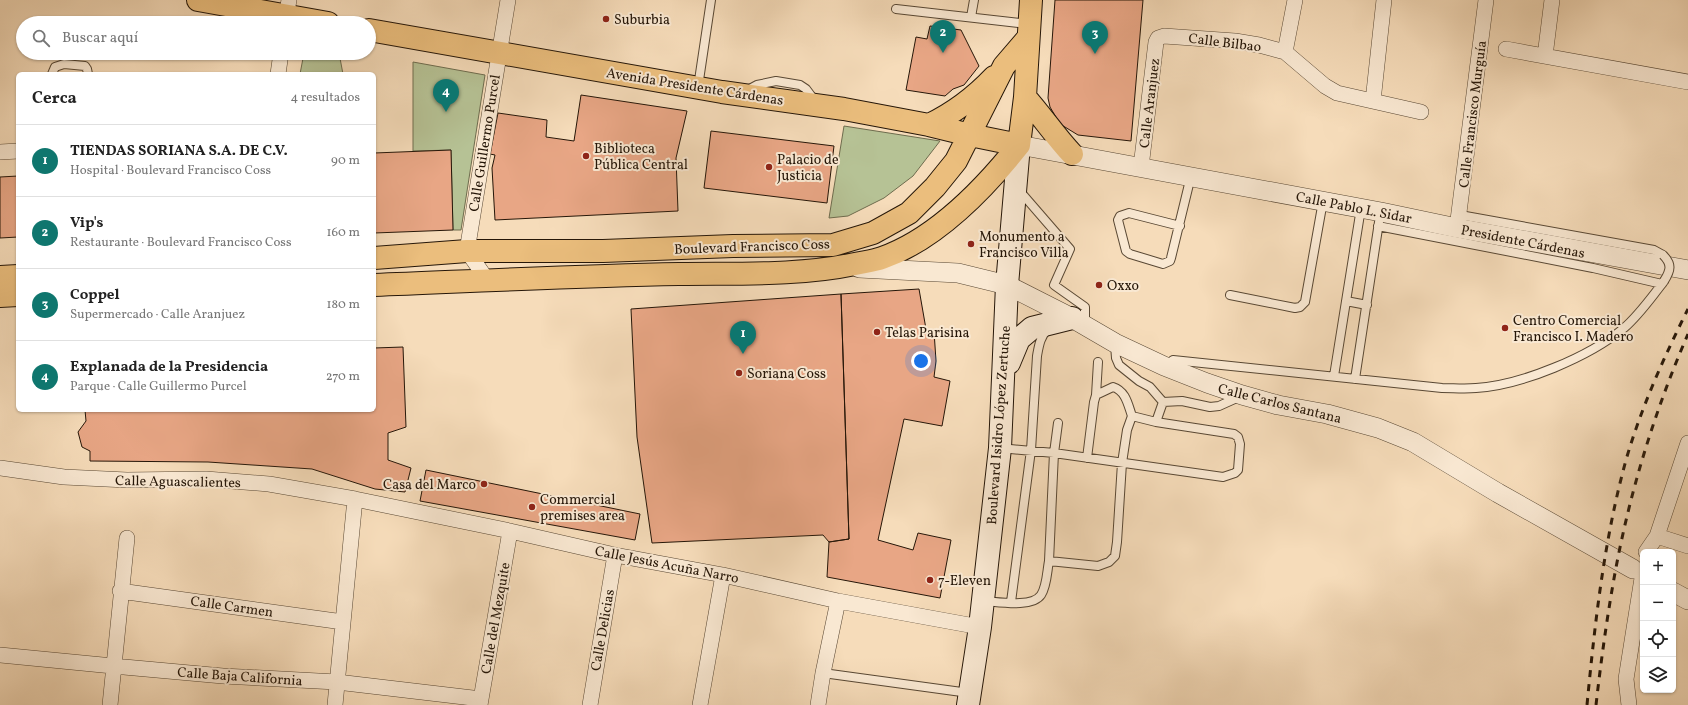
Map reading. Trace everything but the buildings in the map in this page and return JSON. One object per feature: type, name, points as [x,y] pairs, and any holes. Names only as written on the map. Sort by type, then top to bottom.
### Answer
[{"type":"main road","points":[[1020,145],[1025,97],[1031,0]]},
{"type":"main road","points":[[211,1],[299,16]]},
{"type":"main road","name":"Avenida Presidente Cárdenas","points":[[376,31],[698,88],[818,105],[929,125],[970,136],[1020,145]]},
{"type":"main road","name":"Boulevard Francisco Coss","points":[[376,258],[467,251],[603,251],[733,246],[833,245],[873,233],[909,213],[935,187],[956,162],[1004,66],[1028,31]]},
{"type":"main road","points":[[929,125],[948,116],[963,105],[983,88],[1004,66]]},
{"type":"main road","points":[[1025,97],[1041,115],[1056,138],[1072,154]]},
{"type":"main road","name":"Boulevard Francisco Coss","points":[[376,285],[610,276],[801,272],[843,267],[882,259],[922,239],[955,213],[1002,166],[1020,145]]},
{"type":"main road","name":"Boulevard Isidro López Zertuche","points":[[969,699],[980,627],[1000,448],[1008,285],[1020,145]]},
{"type":"main road","points":[[610,276],[624,267],[733,246]]},
{"type":"main road","points":[[536,279],[599,266],[604,259],[603,251]]},
{"type":"main road","points":[[0,277],[16,276]]},
{"type":"main road","points":[[0,296],[16,295]]},
{"type":"main road","points":[[1004,375],[1019,339],[1032,328],[1071,322]]},
{"type":"street","name":"Calle Guillermo Purcel","points":[[467,251],[508,0]]},
{"type":"street","points":[[1285,52],[1295,0]]},
{"type":"street","points":[[1373,101],[1384,0]]},
{"type":"street","name":"Calle Francisco Murguía","points":[[1458,222],[1486,0]]},
{"type":"street","points":[[1545,56],[1552,0]]},
{"type":"street","name":"Calle Bilbao","points":[[1158,38],[1164,36],[1259,44],[1285,52],[1325,86],[1337,93],[1421,112]]},
{"type":"street","name":"Calle Aranjuez","points":[[1141,167],[1156,42],[1158,38]]},
{"type":"street","points":[[1506,49],[1688,82]]},
{"type":"street","points":[[278,72],[280,60]]},
{"type":"street","name":"Calle Pablo L. Sidar","points":[[1020,145],[1361,208],[1380,219],[1458,222],[1688,270]]},
{"type":"street","points":[[0,152],[16,151]]},
{"type":"street","points":[[467,251],[488,281]]},
{"type":"street","name":"Calle Carlos Santana","points":[[843,267],[958,273],[1008,285],[1071,322],[1164,366],[1242,396],[1278,405],[1327,414],[1378,428],[1413,442],[1498,493],[1638,571]]},
{"type":"street","points":[[1648,549],[1657,536],[1688,443]]},
{"type":"street","name":"Calle Aguascalientes","points":[[0,468],[64,477],[128,480],[206,479],[269,484],[355,499]]},
{"type":"street","points":[[335,705],[355,499]]},
{"type":"street","name":"Calle Jesús Acuña Narro","points":[[355,499],[510,531],[615,555],[724,575],[838,601],[980,627]]},
{"type":"street","name":"Calle del Mezquite","points":[[480,702],[510,531]]},
{"type":"street","points":[[1657,536],[1688,546]]},
{"type":"street","points":[[110,705],[120,591],[127,538]]},
{"type":"street","name":"Calle Delicias","points":[[590,705],[615,555]]},
{"type":"street","points":[[1629,705],[1626,678],[1638,571]]},
{"type":"street","points":[[700,705],[724,575]]},
{"type":"street","name":"Calle Carmen","points":[[120,591],[343,622]]},
{"type":"street","points":[[1676,594],[1688,600]]},
{"type":"street","points":[[818,705],[838,601]]},
{"type":"street","name":"Calle Baja California","points":[[0,655],[223,676],[337,682],[480,702]]},
{"type":"lane","points":[[698,88],[711,0]]},
{"type":"lane","points":[[972,17],[974,0]]},
{"type":"lane","points":[[896,8],[972,17],[1028,31]]},
{"type":"lane","points":[[53,72],[55,66],[64,64],[85,66],[88,69],[88,72]]},
{"type":"lane","points":[[1180,226],[1129,213],[1120,216],[1118,220],[1126,252],[1163,264],[1170,261],[1180,226],[1191,176]]},
{"type":"lane","points":[[1011,602],[1031,450],[1039,342],[1043,334],[1071,322],[1085,307],[1054,285],[1070,249],[1016,186]]},
{"type":"lane","points":[[1230,295],[1295,308],[1303,305],[1305,302],[1323,201]]},
{"type":"lane","points":[[1334,376],[1361,208]]},
{"type":"lane","points":[[1355,379],[1380,219]]},
{"type":"lane","name":"Presidente Cárdenas","points":[[1380,219],[1593,268],[1663,282]]},
{"type":"lane","name":"Presidente Cárdenas","points":[[1164,366],[1173,360],[1442,388],[1476,388],[1524,378],[1566,363],[1598,346],[1624,328],[1643,309],[1663,282],[1670,268],[1670,264],[1663,254],[1654,250],[1458,222]]},
{"type":"lane","points":[[1346,301],[1367,304]]},
{"type":"lane","points":[[1115,343],[1116,358],[1119,365],[1139,381],[1150,387],[1163,402]]},
{"type":"lane","points":[[1087,458],[1096,395],[1098,362]]},
{"type":"lane","points":[[1048,561],[1098,566],[1109,562],[1115,556],[1118,542],[1122,464],[1127,430],[1132,416],[1126,398],[1117,388],[1113,387],[1096,395]]},
{"type":"lane","points":[[1163,402],[1182,401],[1210,407],[1219,406],[1242,396]]},
{"type":"lane","points":[[1156,422],[1163,402]]},
{"type":"lane","points":[[1000,448],[1031,450],[1223,477],[1235,473],[1238,470],[1240,444],[1238,437],[1234,434],[1156,422],[1132,416]]},
{"type":"lane","points":[[983,601],[1022,604],[1034,601],[1042,594],[1048,561],[1054,453],[1058,423]]},
{"type":"lane","points":[[823,673],[969,699]]},
{"type":"green space","points":[[303,60],[340,60],[343,72],[300,72]]},
{"type":"green space","points":[[413,62],[485,75],[461,230],[453,230],[451,150],[413,151]]},
{"type":"green space","points":[[844,126],[940,141],[913,176],[884,198],[848,216],[829,218]]},
{"type":"railway","points":[[1587,705],[1601,581],[1618,490],[1639,421],[1670,346],[1688,309]]},
{"type":"railway","points":[[1596,705],[1612,590],[1628,512],[1654,421],[1688,334]]},
{"type":"place","name":"Suburbia","points":[[606,19]]},
{"type":"place","name":"Vip's","points":[[943,53]]},
{"type":"place","name":"Coppel","points":[[1095,54]]},
{"type":"place","name":"Explanada de la Presidencia","points":[[446,112]]},
{"type":"place","name":"Biblioteca Pública Central","points":[[586,156]]},
{"type":"place","name":"Palacio de Justicia","points":[[769,167]]},
{"type":"place","name":"Monumento a Francisco Villa","points":[[971,244]]},
{"type":"place","name":"Oxxo","points":[[1099,285]]},
{"type":"place","name":"Centro Comercial Francisco I. Madero","points":[[1505,328]]},
{"type":"place","name":"Telas Parisina","points":[[877,332]]},
{"type":"place","name":"TIENDAS SORIANA S.A. DE C.V.","points":[[743,354]]},
{"type":"place","name":"Soriana Coss","points":[[739,373]]},
{"type":"place","name":"Casa del Marco","points":[[484,484]]},
{"type":"place","name":"Commercial premises area","points":[[532,507]]},
{"type":"place","name":"7-Eleven","points":[[930,580]]}]
